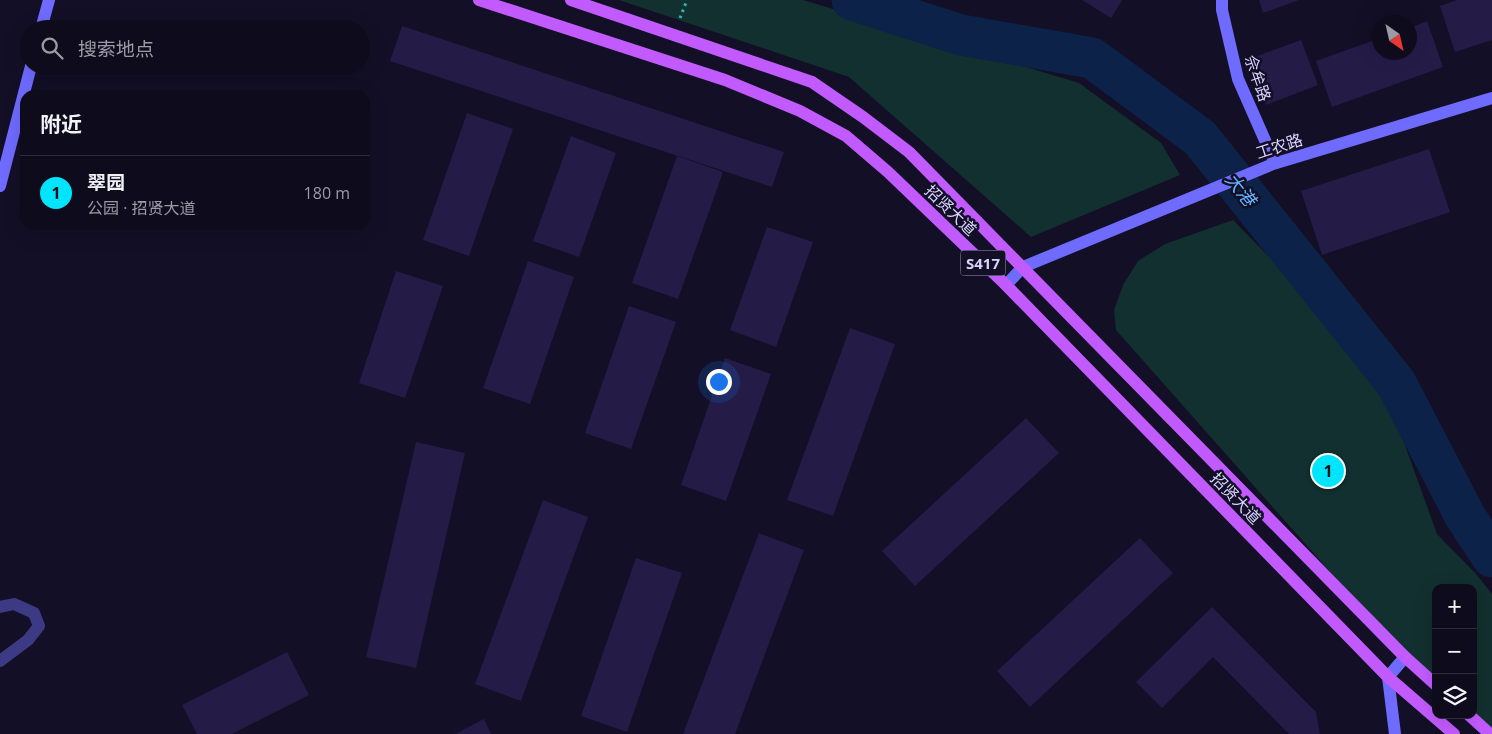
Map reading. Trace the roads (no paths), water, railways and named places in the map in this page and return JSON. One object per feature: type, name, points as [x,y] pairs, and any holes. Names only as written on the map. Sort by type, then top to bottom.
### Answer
[{"type":"main road","name":"招贤大道","points":[[479,0],[725,80],[800,111],[846,136],[888,172],[1006,285],[1388,677]]},
{"type":"main road","name":"招贤大道","points":[[571,0],[812,82],[863,116],[909,152],[1405,657]]},
{"type":"main road","name":"S417","points":[[1405,657],[1432,681]]},
{"type":"main road","name":"S417","points":[[1388,677],[1454,734]]},
{"type":"main road","points":[[1473,719],[1490,734]]},
{"type":"street","points":[[43,20],[49,0]]},
{"type":"street","name":"佘牟路","points":[[1222,0],[1222,10],[1238,79],[1274,163]]},
{"type":"street","points":[[25,90],[29,75]]},
{"type":"street","name":"工农路","points":[[1006,285],[1023,267],[1274,163],[1492,98]]},
{"type":"street","points":[[0,186],[20,109]]},
{"type":"street","points":[[1395,734],[1388,677],[1405,657]]},
{"type":"lane","points":[[0,607],[14,604],[34,613],[39,626],[28,640],[0,661]]},
{"type":"waterway","name":"大港","points":[[852,0],[961,35],[1092,58],[1200,138],[1396,383],[1465,516],[1492,557]]},
{"type":"place","name":"翠园","points":[[1328,471]]}]
